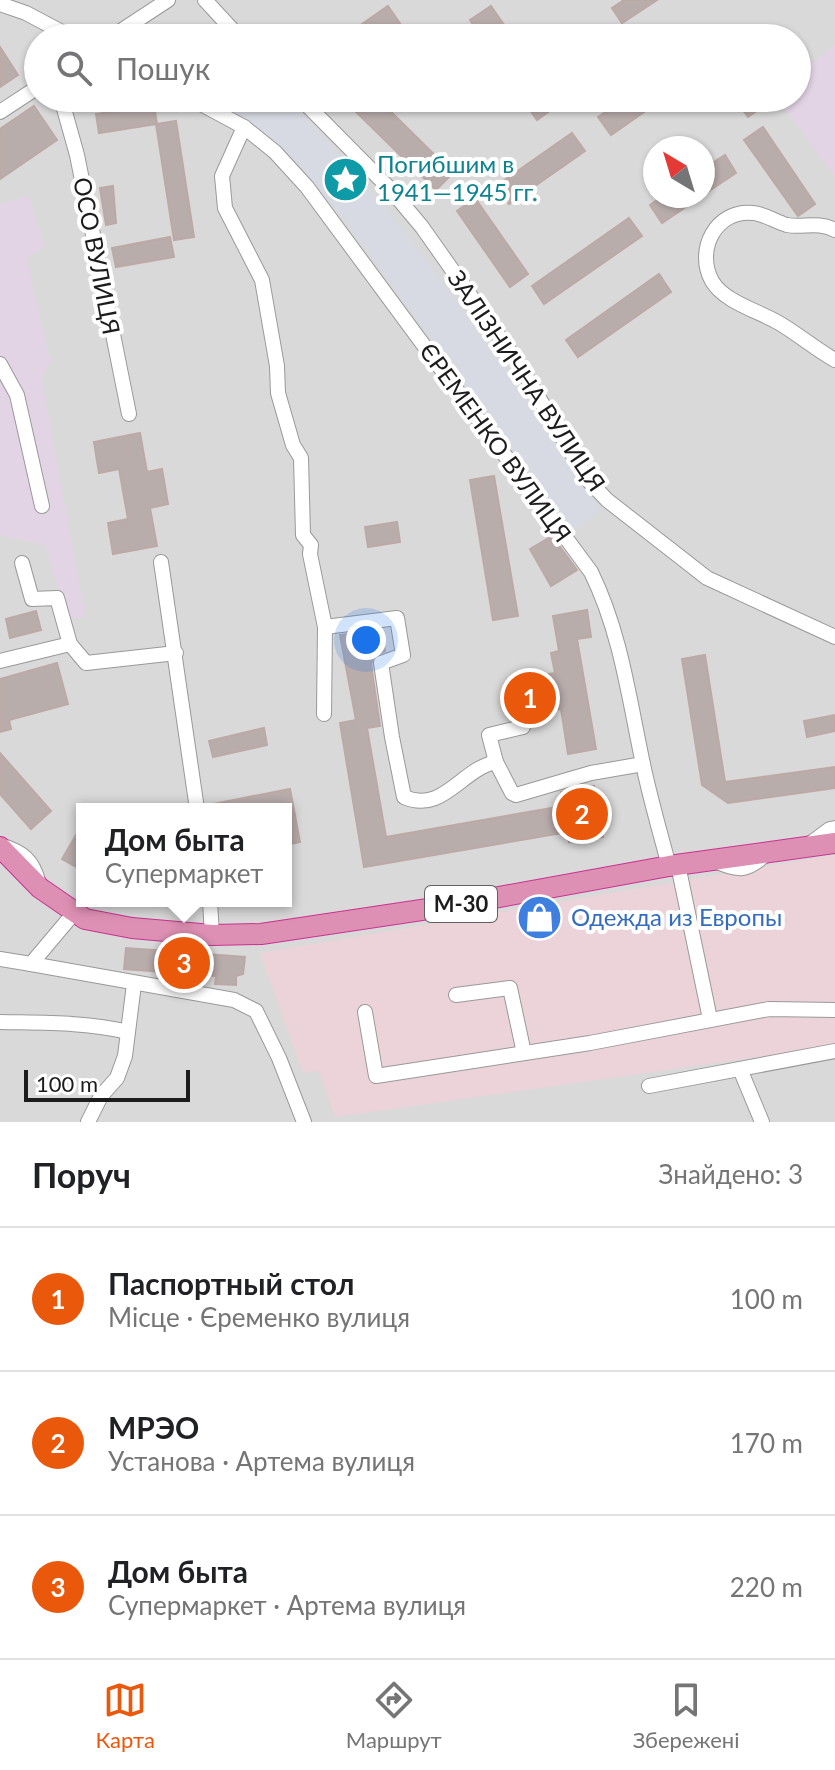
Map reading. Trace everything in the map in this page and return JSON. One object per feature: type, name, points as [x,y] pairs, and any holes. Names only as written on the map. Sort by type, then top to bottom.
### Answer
[{"type":"highway","name":"М-30","points":[[0,846],[40,888],[80,916],[132,928],[212,935],[261,934],[549,889],[673,866],[835,843]]},
{"type":"street","points":[[131,24],[168,0]]},
{"type":"street","points":[[205,0],[227,24]]},
{"type":"street","points":[[0,4],[47,24]]},
{"type":"street","points":[[0,112],[24,96]]},
{"type":"street","name":"ОСО ВУЛИЦЯ","points":[[65,112],[77,155],[129,414]]},
{"type":"street","name":"ЄРЕМЕНКО ВУЛИЦЯ","points":[[216,112],[244,127],[275,152],[307,187],[591,572],[618,644],[643,764],[673,866],[710,1019]]},
{"type":"street","name":"ЗАЛІЗНИЧНА ВУЛИЦЯ","points":[[314,112],[391,190],[422,227],[520,366],[587,479],[607,500],[707,578],[835,637]]},
{"type":"street","points":[[244,127],[222,176],[225,208],[262,280],[280,403],[293,445],[301,458],[303,535],[311,545],[310,554],[325,627],[324,714]]},
{"type":"street","points":[[835,230],[814,223],[791,226],[755,213],[741,213],[720,224],[709,235],[707,267],[718,288],[835,360]]},
{"type":"street","points":[[0,364],[17,395],[42,506]]},
{"type":"street","points":[[161,562],[196,803]]},
{"type":"street","points":[[22,563],[32,599],[57,598],[70,644],[86,663],[176,653]]},
{"type":"street","points":[[325,627],[397,618],[403,655],[381,663],[404,797],[425,802],[440,797],[473,770],[496,762]]},
{"type":"street","points":[[0,661],[70,644]]},
{"type":"street","points":[[523,727],[489,735],[496,762],[516,795],[591,773],[643,764]]},
{"type":"street","points":[[807,847],[835,828]]},
{"type":"street","points":[[210,907],[212,935]]},
{"type":"street","points":[[31,964],[80,916]]},
{"type":"street","points":[[0,959],[234,1000],[256,1011],[279,1058],[304,1122]]},
{"type":"street","points":[[88,1122],[101,1096],[117,1078],[125,1056],[134,984]]},
{"type":"street","points":[[456,995],[510,988],[524,1053]]},
{"type":"street","points":[[365,1012],[376,1076],[769,1009],[835,1010]]},
{"type":"street","points":[[0,1022],[80,1024],[128,1032]]},
{"type":"street","points":[[649,1086],[835,1051]]},
{"type":"street","points":[[740,1069],[762,1122]]},
{"type":"shaded area","points":[[0,0],[835,0],[835,1122],[0,1122]]},
{"type":"shaded area","points":[[835,46],[835,176],[787,112],[811,112],[811,64]]},
{"type":"shaded area","points":[[233,112],[300,112],[321,134],[389,211],[494,352],[601,511],[577,529],[557,513],[341,215],[276,142]]},
{"type":"shaded area","points":[[29,196],[44,247],[26,258],[50,362],[41,377],[85,617],[67,619],[45,545],[0,535],[0,204]]},
{"type":"shaded area","points":[[835,855],[835,1046],[335,1117],[319,1071],[303,1073],[260,953]]},
{"type":"building","points":[[624,0],[657,0],[622,23],[612,8]]},
{"type":"building","points":[[388,6],[400,24],[362,24]]},
{"type":"building","points":[[491,6],[503,24],[473,24],[470,20]]},
{"type":"building","points":[[0,47],[18,75],[0,87]]},
{"type":"building","points":[[25,112],[38,112],[57,140],[0,179],[0,129]]},
{"type":"building","points":[[155,112],[157,124],[99,133],[96,114]]},
{"type":"building","points":[[356,112],[391,112],[453,173],[436,190]]},
{"type":"building","points":[[532,112],[548,112],[537,120]]},
{"type":"building","points":[[605,112],[644,112],[611,135],[598,117]]},
{"type":"building","points":[[176,121],[194,237],[174,240],[156,124]]},
{"type":"building","points":[[763,127],[815,204],[798,216],[744,140]]},
{"type":"building","points":[[572,133],[585,151],[509,204],[496,186]]},
{"type":"building","points":[[725,155],[736,173],[715,187],[715,161]]},
{"type":"building","points":[[113,186],[116,223],[106,225],[100,188]]},
{"type":"building","points":[[475,198],[528,274],[510,287],[457,211]]},
{"type":"building","points":[[652,208],[684,208],[662,223]]},
{"type":"building","points":[[629,218],[642,236],[544,304],[532,286]]},
{"type":"building","points":[[170,237],[174,257],[116,267],[112,248]]},
{"type":"building","points":[[659,274],[671,292],[578,357],[566,340]]},
{"type":"building","points":[[140,433],[147,472],[162,469],[168,504],[150,508],[157,546],[113,554],[108,523],[128,519],[119,469],[99,473],[94,442]]},
{"type":"building","points":[[494,476],[518,616],[493,620],[470,480]]},
{"type":"building","points":[[397,522],[400,542],[368,547],[365,527]]},
{"type":"building","points":[[552,536],[577,570],[551,586],[530,549]]},
{"type":"building","points":[[587,610],[591,637],[577,639],[596,749],[568,754],[561,709],[509,718],[504,687],[532,682],[531,677],[555,673],[551,653],[559,651],[553,616]]},
{"type":"building","points":[[36,611],[41,630],[10,638],[6,619]]},
{"type":"building","points":[[381,630],[385,651],[374,656],[371,664],[380,726],[367,728],[386,837],[563,806],[561,792],[594,786],[603,837],[569,842],[568,832],[364,867],[340,723],[356,720],[340,635]]},
{"type":"building","points":[[705,655],[725,782],[835,767],[835,788],[728,803],[702,785],[682,659]]},
{"type":"building","points":[[57,663],[68,704],[9,720],[11,729],[0,732],[0,679]]},
{"type":"building","points":[[835,715],[835,731],[807,737],[804,721]]},
{"type":"building","points":[[264,728],[267,745],[213,757],[209,741]]},
{"type":"building","points":[[0,753],[51,811],[31,829],[0,794]]},
{"type":"building","points":[[290,789],[300,842],[292,844],[292,803],[218,803]]},
{"type":"building","points":[[76,835],[76,867],[62,859]]},
{"type":"building","points":[[126,948],[245,957],[243,974],[236,976],[236,985],[215,984],[216,976],[124,969]]},
{"type":"place","name":"Погибшим в 1941—1945 гг.","points":[[346,179]]},
{"type":"place","name":"Паспортный стол","points":[[530,698]]},
{"type":"place","name":"МРЭО","points":[[582,814]]},
{"type":"place","name":"Одежда из Европы","points":[[540,918]]},
{"type":"place","name":"Дом быта","points":[[184,963]]}]
